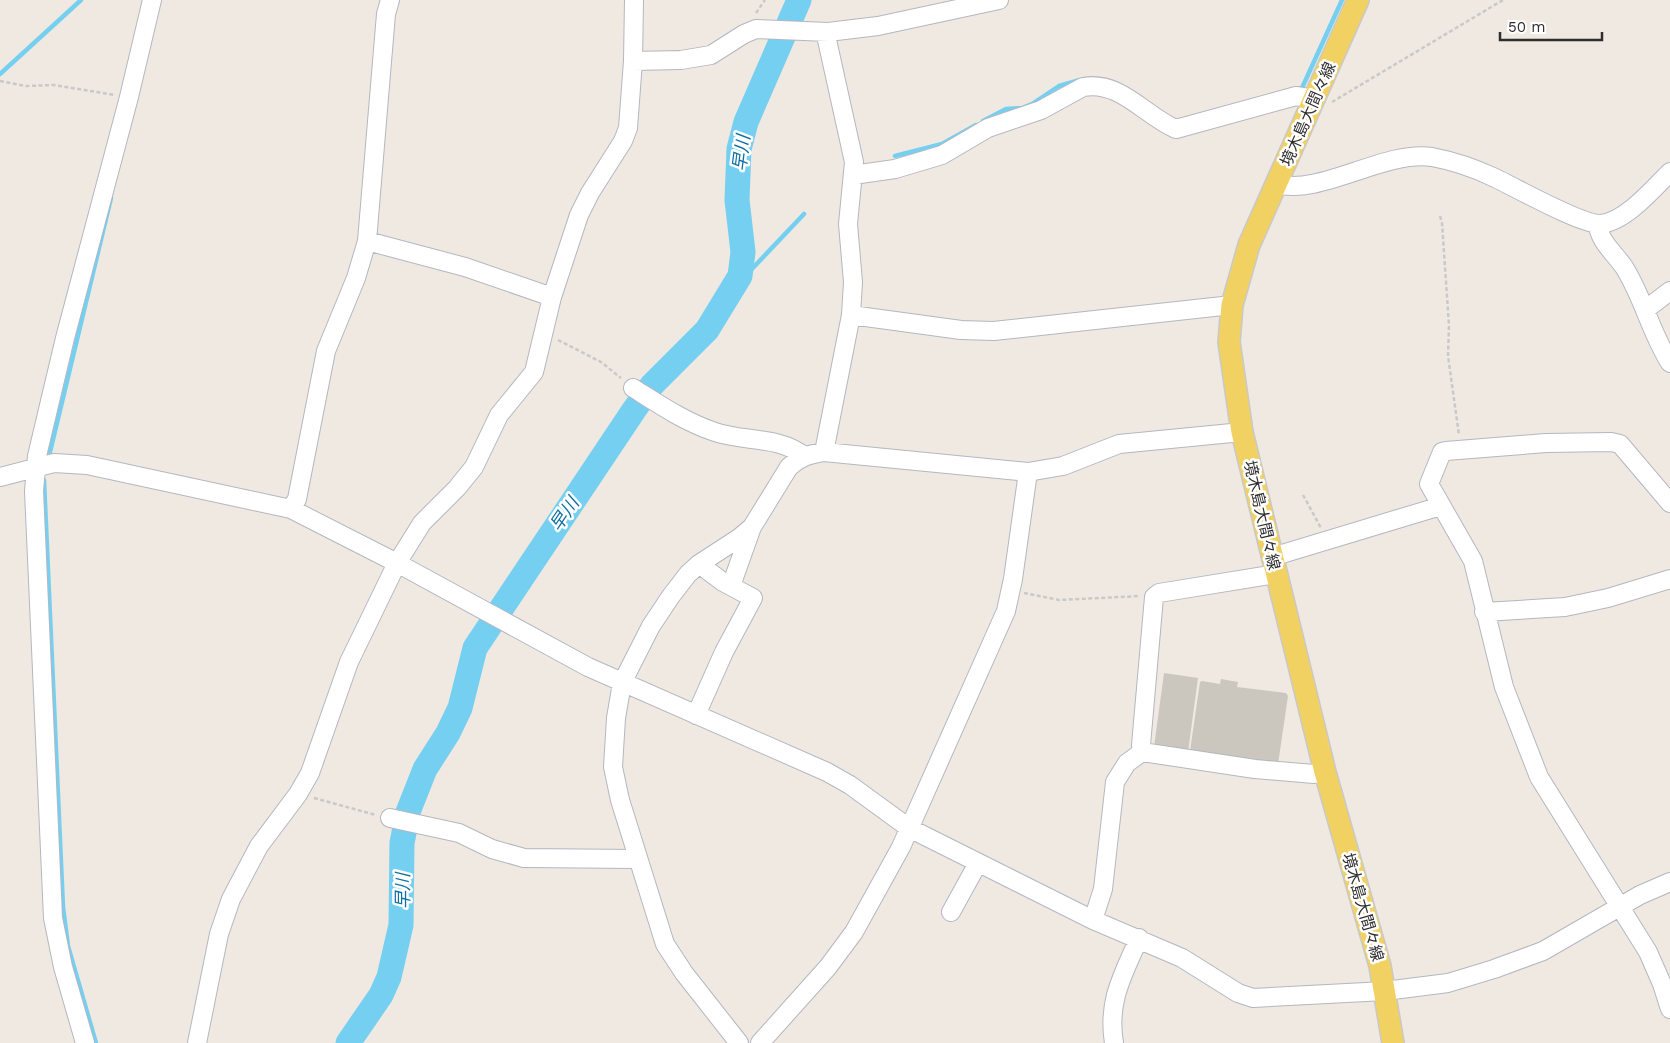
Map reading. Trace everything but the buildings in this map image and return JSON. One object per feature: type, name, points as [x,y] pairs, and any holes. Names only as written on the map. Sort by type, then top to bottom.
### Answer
[{"type":"main road","name":"境木島大間々線","points":[[1358,0],[1243,262],[1232,305],[1229,342],[1242,432],[1325,772],[1385,991],[1393,1043]]},
{"type":"street","points":[[85,1043],[61,959],[52,918],[36,550],[35,467],[65,338],[152,0]]},
{"type":"street","points":[[291,509],[297,499],[326,351],[356,278],[367,241],[386,14],[390,0]]},
{"type":"street","points":[[198,1043],[219,934],[232,899],[259,846],[298,794],[312,766],[349,662],[398,563],[422,523],[474,468],[499,415],[534,372],[552,297],[579,214],[623,141],[628,128],[633,61],[634,0]]},
{"type":"street","points":[[633,61],[681,60],[711,55],[744,34],[762,29],[828,32],[878,26],[999,0]]},
{"type":"street","points":[[824,452],[851,315],[853,282],[848,224],[853,175],[852,151],[827,40],[828,32]]},
{"type":"street","points":[[853,175],[895,169],[942,155],[988,128],[1041,110],[1083,87],[1098,85],[1117,91],[1176,129],[1296,96],[1312,103]]},
{"type":"street","points":[[1277,184],[1296,187],[1402,159],[1430,157],[1464,165],[1574,216],[1598,224],[1621,216],[1670,172]]},
{"type":"street","points":[[1598,224],[1603,239],[1624,267],[1645,310],[1656,340],[1670,363]]},
{"type":"street","points":[[367,241],[465,267],[552,297]]},
{"type":"street","points":[[1645,310],[1670,291]]},
{"type":"street","points":[[851,315],[961,330],[994,331],[1232,305]]},
{"type":"street","points":[[633,388],[678,417],[709,430],[791,447],[804,456]]},
{"type":"street","points":[[730,586],[752,527],[789,467],[804,456],[824,452],[1028,472],[1063,466],[1119,444],[1242,432]]},
{"type":"street","points":[[1670,503],[1632,457],[1616,442],[1546,442],[1442,452],[1429,484],[1473,561],[1484,612],[1504,687],[1539,777],[1648,952],[1670,1009]]},
{"type":"street","points":[[0,477],[35,467],[72,463],[112,468],[291,509],[398,563],[515,629],[622,683],[839,778],[909,828],[1093,920],[1140,938],[1182,958],[1246,997],[1385,991],[1448,983],[1516,962],[1568,938],[1620,906],[1670,882]]},
{"type":"street","points":[[760,1043],[828,967],[854,932],[909,828],[1006,611],[1028,472]]},
{"type":"street","points":[[1142,752],[1154,598],[1159,593],[1274,565],[1327,540],[1441,506]]},
{"type":"street","points":[[739,1043],[673,958],[665,944],[637,859],[613,767],[616,718],[622,683],[651,626],[688,574],[699,564],[740,538],[752,527]]},
{"type":"street","points":[[696,715],[724,652],[753,598],[730,586],[699,564]]},
{"type":"street","points":[[1484,612],[1565,607],[1608,598],[1670,579]]},
{"type":"street","points":[[1093,920],[1103,889],[1116,782],[1127,763],[1142,752],[1265,770],[1314,774],[1325,772]]},
{"type":"street","points":[[390,818],[459,833],[492,849],[524,858],[637,859]]},
{"type":"street","points":[[951,912],[978,864]]},
{"type":"street","points":[[1114,1043],[1111,1017],[1114,998],[1140,938]]},
{"type":"path","points":[[1312,103],[1325,106],[1503,0]]},
{"type":"path","points":[[0,81],[26,86],[54,85],[128,97]]},
{"type":"path","points":[[1440,216],[1449,326],[1448,356],[1461,449]]},
{"type":"path","points":[[542,335],[571,346],[601,362],[633,388]]},
{"type":"path","points":[[1303,495],[1327,540]]},
{"type":"path","points":[[1010,591],[1059,600],[1143,596],[1154,598]]},
{"type":"path","points":[[298,794],[390,818]]},
{"type":"waterway","points":[[0,74],[81,0]]},
{"type":"waterway","name":"早川","points":[[348,1043],[381,995],[389,977],[401,925],[402,843],[408,812],[425,769],[448,733],[460,708],[475,648],[634,410],[652,385],[707,330],[740,276],[743,252],[737,200],[739,149],[746,122],[799,0]]},
{"type":"waterway","points":[[1298,89],[1302,88],[1342,0]]},
{"type":"waterway","points":[[983,121],[1006,109],[1022,108],[1032,104],[1059,86],[1080,80]]},
{"type":"waterway","points":[[895,156],[942,144],[976,125]]},
{"type":"waterway","points":[[50,452],[111,198]]},
{"type":"waterway","points":[[740,276],[750,271],[804,214]]},
{"type":"waterway","points":[[44,480],[63,907],[68,946],[96,1043]]}]
